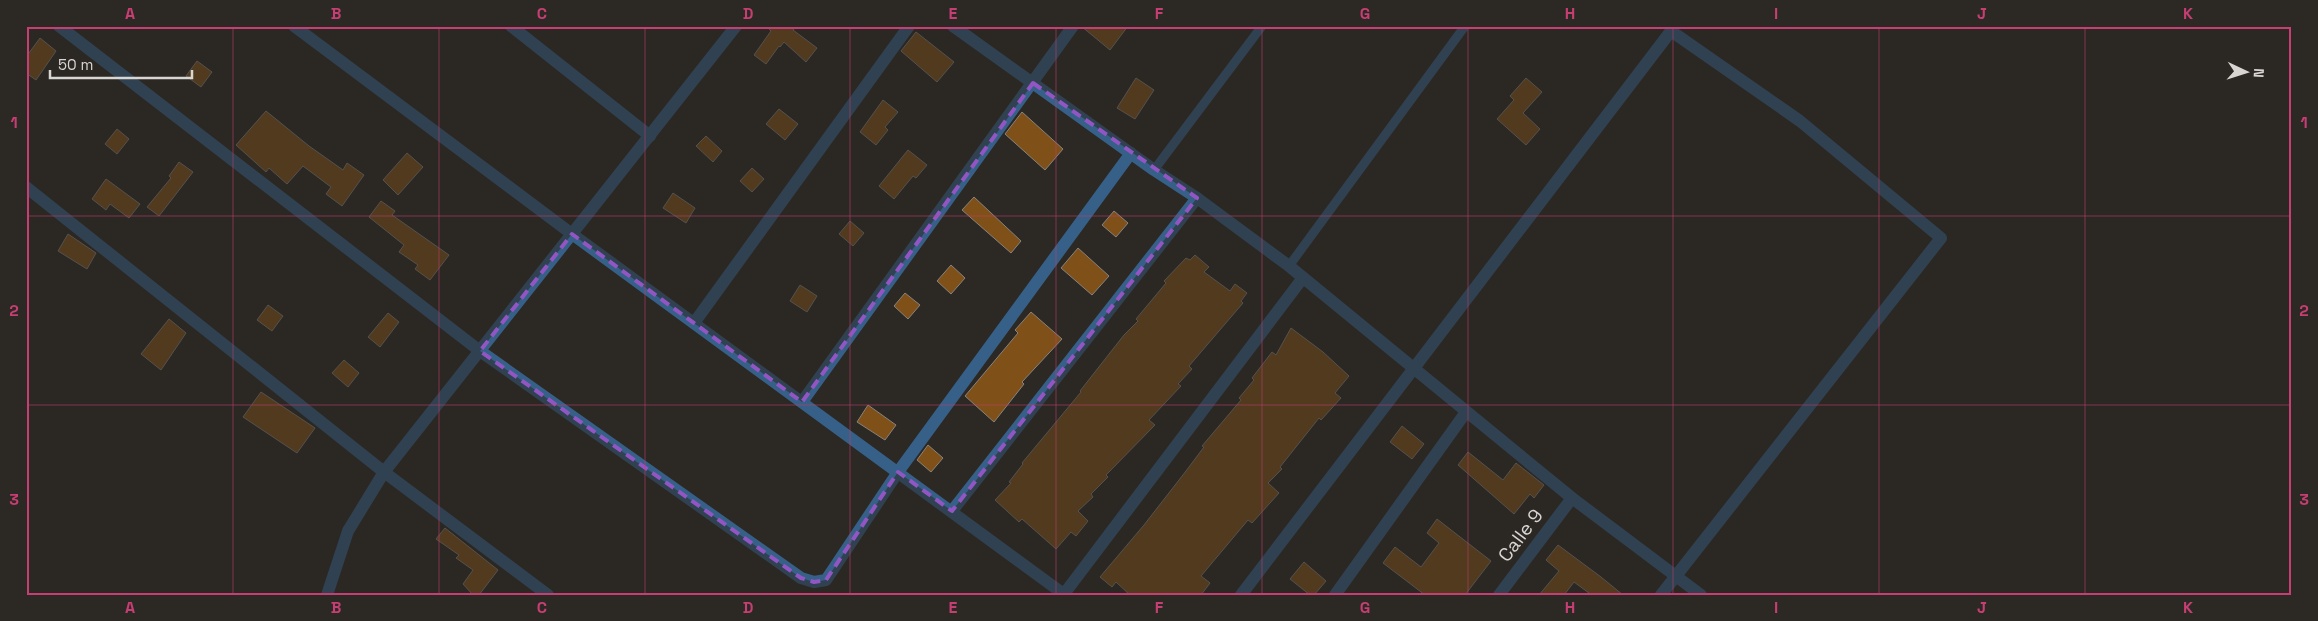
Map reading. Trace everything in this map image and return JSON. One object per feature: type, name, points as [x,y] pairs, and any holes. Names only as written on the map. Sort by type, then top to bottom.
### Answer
[{"type":"street","points":[[59,26],[480,351],[808,581],[820,582],[826,580],[898,472],[1131,153]]},
{"type":"street","points":[[294,26],[572,234],[1065,594],[1302,279]]},
{"type":"street","points":[[511,26],[650,136]]},
{"type":"street","points":[[327,595],[348,530],[384,472],[736,26]]},
{"type":"street","points":[[694,323],[909,26]]},
{"type":"street","points":[[953,26],[1154,170],[1197,198],[1289,266],[1302,279],[1572,498],[1701,595]]},
{"type":"street","points":[[802,402],[1073,26]]},
{"type":"street","points":[[1242,595],[1672,31],[1800,121],[1941,238],[1661,595]]},
{"type":"street","points":[[26,187],[384,472],[548,595]]},
{"type":"street","points":[[952,511],[1197,198]]},
{"type":"street","points":[[1334,595],[1466,412]]},
{"type":"street","name":"Calle 9","points":[[1499,595],[1572,498]]},
{"type":"lane","points":[[1154,170],[1262,26]]},
{"type":"lane","points":[[1289,266],[1465,26]]},
{"type":"highlighted area","points":[[1033,83],[1197,198],[952,511],[898,472],[826,580],[814,582],[801,578],[480,351],[572,234],[802,402]]},
{"type":"building","points":[[766,26],[796,26],[793,30],[817,48],[806,62],[784,42],[766,64],[754,55],[771,31]]},
{"type":"building","points":[[1081,26],[1128,26],[1110,50]]},
{"type":"building","points":[[916,32],[954,62],[937,82],[901,51]]},
{"type":"building","points":[[40,38],[56,51],[36,80],[26,73],[26,57]]},
{"type":"building","points":[[197,61],[212,72],[201,87],[186,76]]},
{"type":"building","points":[[1136,78],[1154,90],[1135,119],[1117,108]]},
{"type":"building","points":[[1526,78],[1542,92],[1523,113],[1540,129],[1526,145],[1497,119],[1514,100],[1510,96]]},
{"type":"building","points":[[883,100],[898,112],[885,127],[888,130],[876,145],[860,132]]},
{"type":"building","points":[[779,109],[798,124],[785,140],[766,124]]},
{"type":"building","points":[[266,111],[309,146],[343,170],[347,163],[364,175],[342,206],[326,194],[331,187],[303,166],[287,184],[269,168],[266,172],[236,145]]},
{"type":"building","points":[[1022,112],[1063,149],[1045,170],[1005,134]]},
{"type":"building","points":[[117,129],[129,139],[117,154],[105,144]]},
{"type":"building","points":[[706,136],[722,151],[713,162],[696,146]]},
{"type":"building","points":[[908,150],[927,165],[916,178],[913,176],[894,199],[879,186]]},
{"type":"building","points":[[407,153],[423,167],[398,195],[383,180]]},
{"type":"building","points":[[179,162],[193,172],[159,216],[147,207],[171,178],[169,176]]},
{"type":"building","points":[[752,168],[764,179],[752,192],[740,181]]},
{"type":"building","points":[[106,179],[140,204],[129,218],[110,204],[106,210],[92,199]]},
{"type":"building","points":[[673,193],[695,208],[686,223],[663,208]]},
{"type":"building","points":[[974,197],[1021,241],[1011,253],[962,210]]},
{"type":"building","points":[[381,201],[395,211],[392,215],[449,255],[430,280],[415,269],[418,265],[399,252],[404,245],[369,217]]},
{"type":"building","points":[[1114,211],[1128,223],[1116,237],[1102,225]]},
{"type":"building","points":[[850,221],[864,233],[853,246],[839,234]]},
{"type":"building","points":[[68,234],[96,253],[87,269],[58,251]]},
{"type":"building","points":[[1078,248],[1109,276],[1092,295],[1061,268]]},
{"type":"building","points":[[1195,255],[1209,267],[1204,272],[1230,291],[1235,284],[1247,293],[1241,301],[1243,303],[1189,366],[1192,369],[1178,384],[1181,386],[1149,420],[1155,425],[1106,475],[1108,477],[1091,494],[1093,497],[1078,511],[1088,521],[1076,536],[1071,532],[1056,549],[1022,519],[1019,522],[995,500],[1011,483],[1009,482],[1022,463],[1081,392],[1124,335],[1138,321],[1136,319],[1166,283],[1164,281],[1186,258],[1190,260]]},
{"type":"building","points":[[951,265],[965,278],[951,294],[937,281]]},
{"type":"building","points":[[800,285],[817,296],[807,312],[790,301]]},
{"type":"building","points":[[905,293],[920,305],[908,319],[894,306]]},
{"type":"building","points":[[268,305],[283,316],[272,331],[257,320]]},
{"type":"building","points":[[1031,312],[1062,339],[1022,382],[1024,384],[994,422],[965,396],[1018,333],[1015,330]]},
{"type":"building","points":[[388,313],[399,322],[380,347],[368,337]]},
{"type":"building","points":[[169,319],[186,333],[161,370],[141,354]]},
{"type":"building","points":[[1291,328],[1323,352],[1349,376],[1335,393],[1341,398],[1321,420],[1319,418],[1280,467],[1282,469],[1268,483],[1279,493],[1252,523],[1248,520],[1201,576],[1210,583],[1201,595],[1130,595],[1116,582],[1112,587],[1100,577],[1144,525],[1204,447],[1202,446],[1241,400],[1239,398],[1254,380],[1252,378],[1272,352],[1276,355]]},
{"type":"building","points":[[344,360],[359,373],[348,387],[332,373]]},
{"type":"building","points":[[261,392],[315,428],[297,453],[243,417]]},
{"type":"building","points":[[868,405],[896,425],[885,440],[857,422]]},
{"type":"building","points":[[1402,426],[1424,444],[1412,459],[1390,442]]},
{"type":"building","points":[[928,445],[943,458],[931,472],[917,460]]},
{"type":"building","points":[[1468,452],[1503,480],[1516,463],[1544,485],[1534,498],[1530,494],[1514,514],[1458,465]]},
{"type":"building","points":[[1437,519],[1491,561],[1465,595],[1425,595],[1383,563],[1395,547],[1421,567],[1439,543],[1427,533]]},
{"type":"building","points":[[445,528],[498,570],[479,595],[473,595],[463,584],[473,570],[456,558],[459,555],[436,539]]},
{"type":"building","points":[[1558,545],[1623,595],[1587,595],[1589,593],[1574,582],[1564,595],[1539,595],[1559,571],[1546,560]]},
{"type":"building","points":[[1304,562],[1326,581],[1314,595],[1310,595],[1290,579]]}]
